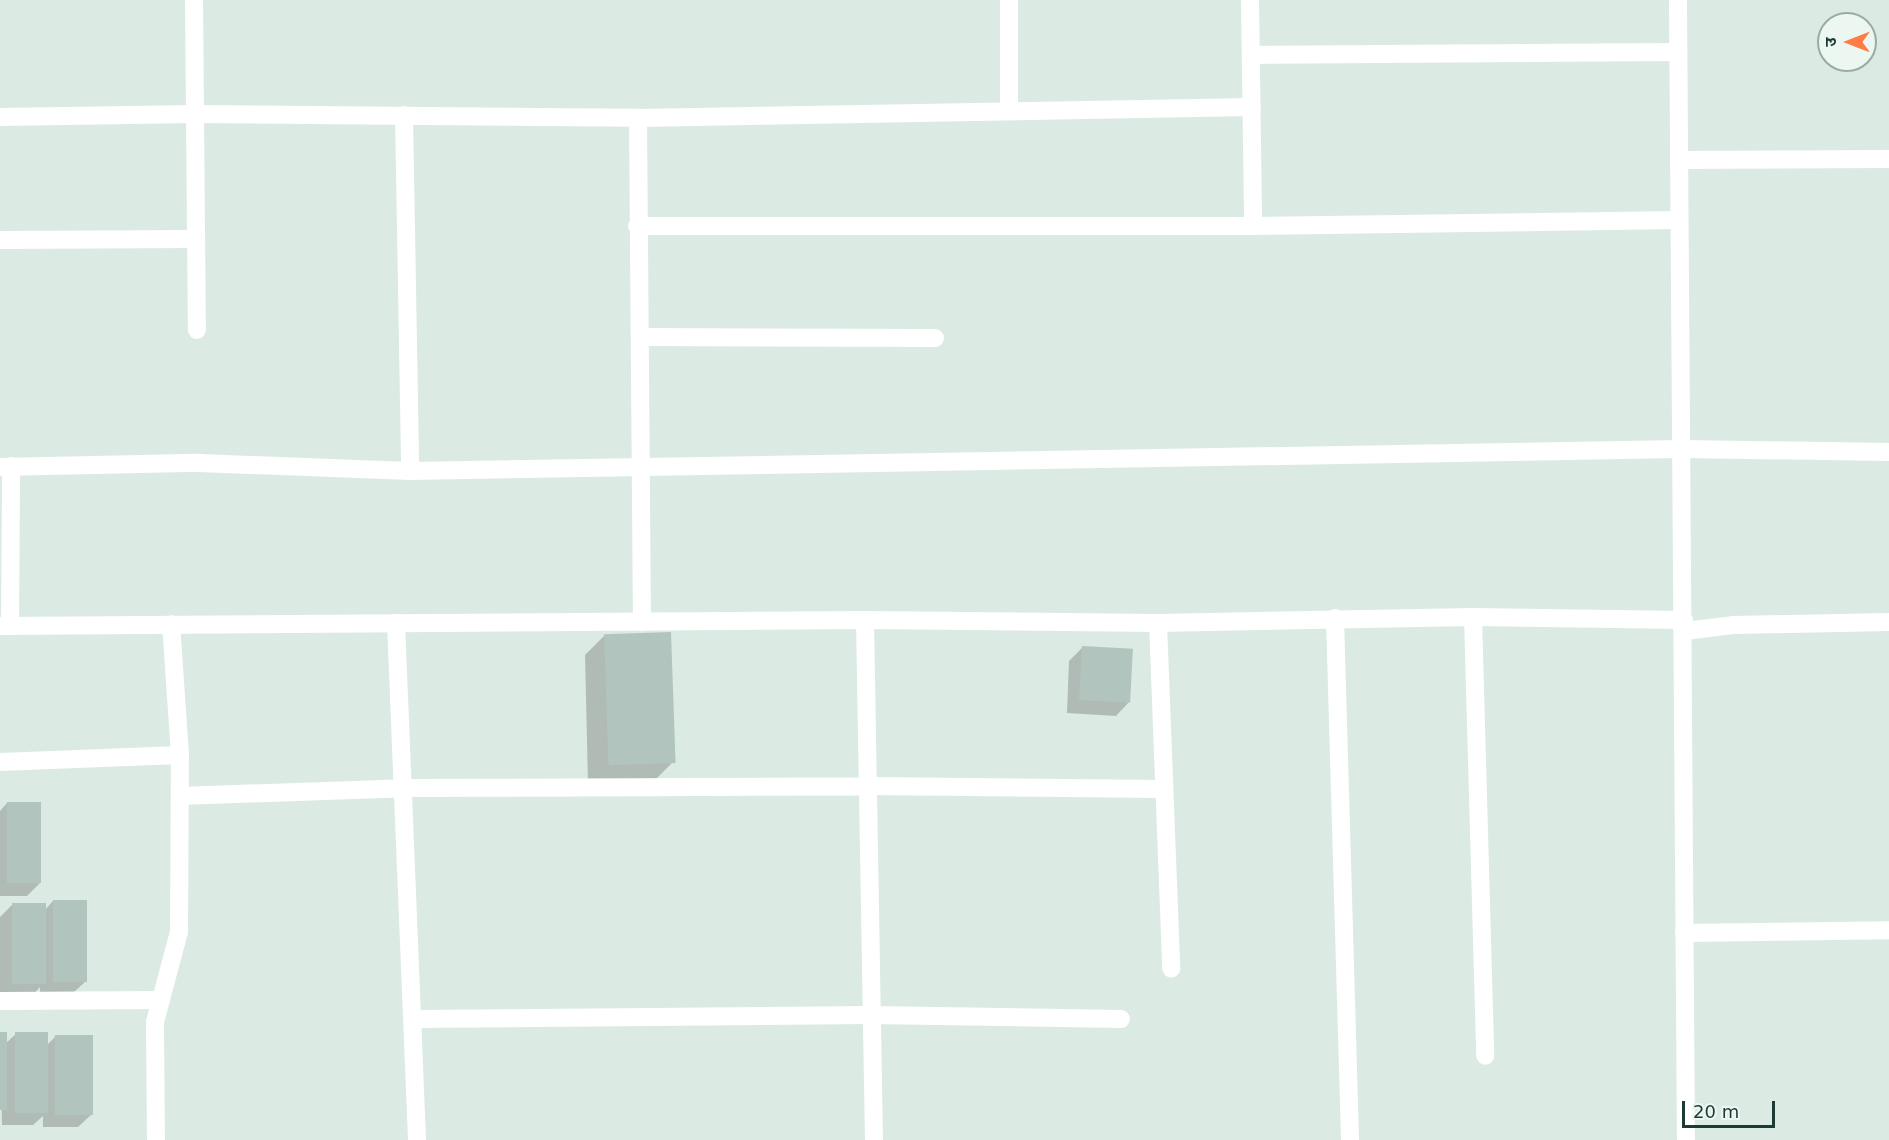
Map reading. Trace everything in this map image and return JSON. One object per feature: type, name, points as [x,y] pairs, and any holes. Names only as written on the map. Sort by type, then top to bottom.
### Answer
[{"type":"street","points":[[194,0],[197,330]]},
{"type":"street","points":[[1009,0],[1009,109]]},
{"type":"street","points":[[1250,0],[1253,226]]},
{"type":"street","points":[[1678,0],[1680,449],[1685,625],[1686,1140]]},
{"type":"street","points":[[1251,55],[1678,52]]},
{"type":"street","points":[[0,117],[195,114],[638,118],[1009,109],[1251,107]]},
{"type":"street","points":[[404,115],[410,471]]},
{"type":"street","points":[[638,118],[642,622]]},
{"type":"street","points":[[1679,160],[1889,159]]},
{"type":"street","points":[[638,226],[1253,226],[1679,220]]},
{"type":"street","points":[[0,240],[196,239]]},
{"type":"street","points":[[640,337],[935,338]]},
{"type":"street","points":[[1889,452],[1680,449],[639,465],[410,471],[199,463],[5,466],[5,626],[865,620],[1158,623],[1473,617],[1685,625],[1889,622]]},
{"type":"street","points":[[1473,617],[1485,1056]]},
{"type":"street","points":[[1335,618],[1350,1140]]},
{"type":"street","points":[[865,620],[874,1140]]},
{"type":"street","points":[[396,623],[414,1019],[417,1140]]},
{"type":"street","points":[[1158,623],[1162,789],[1171,969]]},
{"type":"street","points":[[156,1140],[155,1022],[179,932],[180,755],[171,624]]},
{"type":"street","points":[[0,762],[180,755]]},
{"type":"street","points":[[180,796],[404,788],[868,786],[1162,789]]},
{"type":"street","points":[[1684,933],[1889,930]]},
{"type":"street","points":[[0,1001],[161,1000]]},
{"type":"street","points":[[414,1019],[872,1015],[1120,1019]]},
{"type":"building","points":[[671,632],[676,763],[609,765],[604,634]]},
{"type":"building","points":[[1082,646],[1133,649],[1130,703],[1079,700]]},
{"type":"building","points":[[7,802],[41,802],[41,883],[7,883]]},
{"type":"building","points":[[53,900],[87,900],[87,982],[53,982]]},
{"type":"building","points":[[12,903],[46,903],[46,984],[12,984]]},
{"type":"building","points":[[0,1032],[7,1032],[7,1110],[0,1110]]},
{"type":"building","points":[[15,1032],[48,1032],[48,1113],[15,1113]]},
{"type":"building","points":[[55,1035],[93,1035],[93,1115],[55,1115]]}]
